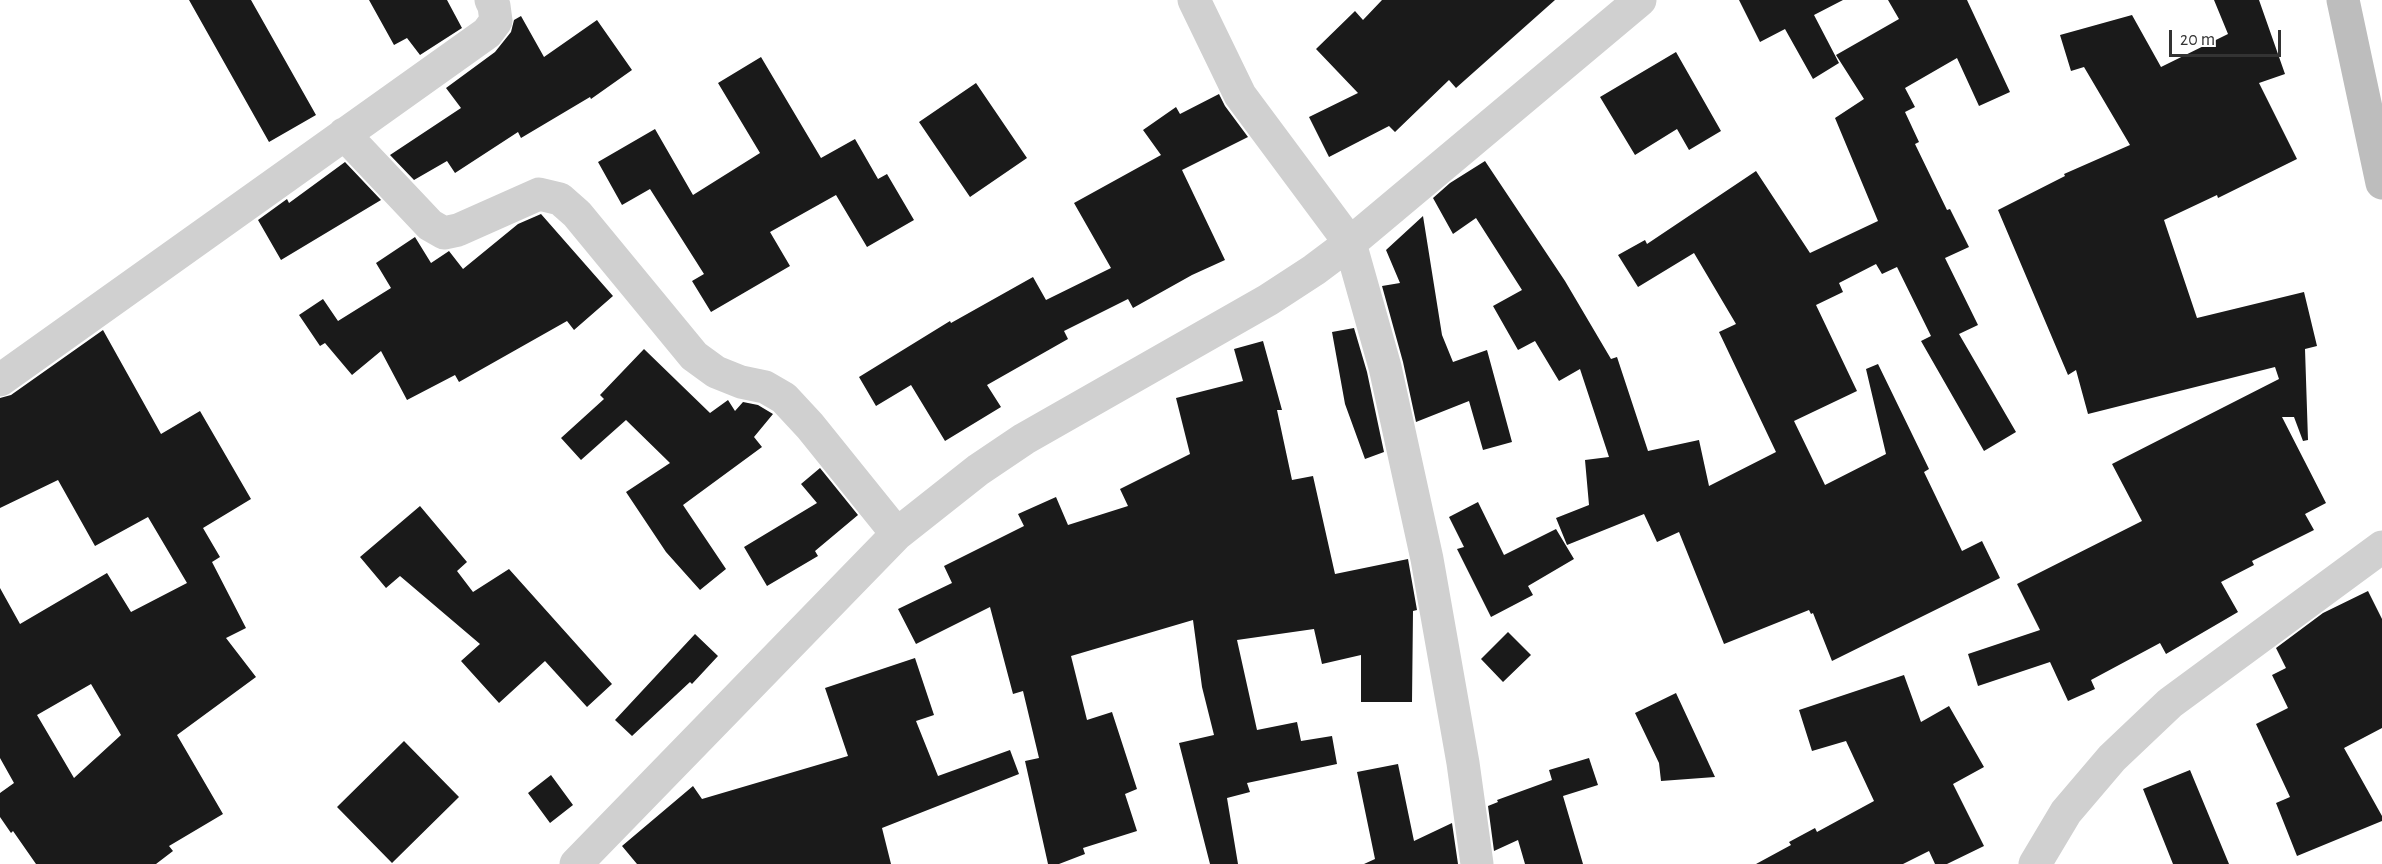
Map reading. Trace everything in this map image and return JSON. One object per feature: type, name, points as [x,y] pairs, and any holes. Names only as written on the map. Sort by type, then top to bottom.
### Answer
[{"type":"main road","points":[[2343,0],[2382,183]]},
{"type":"street","points":[[0,380],[487,33],[496,21],[491,0]]},
{"type":"street","points":[[1194,0],[1240,95],[1350,243],[1385,368],[1427,559],[1463,763],[1477,864]]},
{"type":"street","points":[[576,864],[897,534],[978,470],[1024,439],[1268,300],[1314,270],[1350,243],[1640,0]]},
{"type":"street","points":[[344,135],[430,225],[444,233],[458,230],[539,194],[560,199],[577,214],[694,356],[716,372],[741,382],[765,387],[784,398],[810,426],[897,534]]},
{"type":"street","points":[[2036,864],[2066,812],[2112,758],[2170,703],[2382,548]]},
{"type":"building","points":[[189,0],[251,0],[316,115],[269,142]]},
{"type":"building","points":[[369,0],[447,0],[462,28],[420,55],[407,38],[394,45]]},
{"type":"building","points":[[1382,0],[1555,0],[1456,88],[1449,80],[1395,132],[1389,126],[1329,157],[1309,117],[1358,93],[1316,49],[1355,11],[1363,20]]},
{"type":"building","points":[[1739,0],[1843,0],[1814,15],[1839,63],[1813,79],[1785,29],[1760,42]]},
{"type":"building","points":[[1888,0],[1967,0],[2010,92],[1979,106],[1957,58],[1905,88],[1915,107],[1905,112],[1919,142],[1915,144],[1947,210],[1950,209],[1969,247],[1945,258],[1978,325],[1959,334],[2016,432],[1984,451],[1921,341],[1931,336],[1897,267],[1882,274],[1876,264],[1839,283],[1843,292],[1816,305],[1857,391],[1794,421],[1825,485],[1886,454],[1866,369],[1878,364],[1929,469],[1924,472],[1962,551],[1982,541],[2000,578],[1832,661],[1813,613],[1811,614],[1809,610],[1724,644],[1679,532],[1657,542],[1644,514],[1567,545],[1556,518],[1589,505],[1585,460],[1609,457],[1580,369],[1559,381],[1535,341],[1518,350],[1493,306],[1522,290],[1476,218],[1453,234],[1433,198],[1450,183],[1485,161],[1565,281],[1611,359],[1617,357],[1648,451],[1699,440],[1709,486],[1776,452],[1719,332],[1736,324],[1694,253],[1638,287],[1618,255],[1645,240],[1647,244],[1756,171],[1810,253],[1878,221],[1835,118],[1864,99],[1836,55],[1899,19]]},
{"type":"building","points":[[2214,0],[2259,0],[2285,74],[2259,83],[2297,159],[2218,198],[2217,195],[2164,220],[2197,318],[2304,292],[2317,346],[2305,349],[2308,440],[2303,441],[2294,417],[2282,417],[2326,503],[2305,514],[2314,530],[2252,561],[2254,565],[2221,582],[2238,612],[2166,654],[2160,643],[2091,680],[2095,689],[2068,701],[2050,662],[1978,686],[1968,654],[2040,630],[2017,584],[2142,521],[2112,464],[2279,379],[2275,367],[2088,414],[2076,370],[2068,375],[1998,210],[2065,176],[2064,174],[2130,145],[2084,67],[2071,71],[2060,35],[2132,15],[2161,67],[2228,34]]},
{"type":"building","points":[[521,16],[544,57],[597,20],[632,70],[591,99],[590,97],[521,138],[518,132],[455,173],[447,161],[414,180],[390,155],[461,108],[446,88],[495,52],[511,32],[514,20]]},
{"type":"building","points":[[1676,52],[1721,131],[1689,150],[1677,129],[1635,155],[1600,97]]},
{"type":"building","points":[[761,57],[821,158],[855,139],[878,179],[887,174],[914,220],[867,247],[836,195],[770,232],[790,266],[711,312],[692,281],[704,274],[650,189],[622,205],[598,162],[655,129],[693,195],[760,153],[718,83]]},
{"type":"building","points":[[976,83],[1027,158],[970,197],[919,122]]},
{"type":"building","points":[[1219,94],[1248,137],[1182,170],[1225,260],[1192,275],[1133,308],[1128,299],[1064,331],[1068,339],[987,385],[1001,407],[945,441],[911,385],[876,406],[859,377],[950,321],[951,323],[1033,277],[1046,300],[1111,268],[1074,203],[1161,155],[1143,130],[1176,107],[1180,114]]},
{"type":"building","points":[[345,162],[381,200],[281,260],[258,220],[287,199],[289,203]]},
{"type":"building","points":[[541,214],[613,296],[574,330],[567,321],[459,382],[455,375],[407,400],[381,351],[352,375],[325,343],[320,346],[299,315],[323,299],[338,321],[391,288],[376,263],[415,237],[431,263],[449,251],[463,269],[518,224]]},
{"type":"building","points":[[1423,216],[1442,335],[1453,362],[1487,350],[1512,442],[1483,450],[1469,401],[1416,422],[1403,362],[1382,286],[1400,283],[1386,250]]},
{"type":"building","points":[[1354,328],[1367,372],[1384,452],[1365,459],[1345,404],[1332,332]]},
{"type":"building","points":[[103,330],[161,434],[200,411],[251,499],[203,528],[220,557],[212,562],[246,628],[226,638],[256,677],[177,735],[223,814],[169,846],[173,851],[156,864],[36,864],[13,831],[11,833],[0,817],[0,793],[14,783],[0,758],[0,588],[20,624],[107,573],[131,612],[187,583],[148,517],[95,546],[58,480],[0,508],[0,398],[11,395]],"holes":[[[91,684],[121,735],[74,778],[37,715]]]},
{"type":"building","points":[[1263,341],[1282,410],[1277,410],[1292,480],[1313,476],[1335,574],[1408,559],[1417,610],[1413,611],[1412,702],[1361,702],[1361,655],[1322,664],[1314,629],[1237,640],[1257,730],[1297,722],[1301,741],[1332,736],[1337,764],[1247,783],[1250,792],[1227,798],[1238,864],[1210,864],[1179,743],[1214,735],[1202,687],[1193,620],[1071,656],[1087,720],[1112,712],[1137,789],[1125,794],[1137,831],[1083,848],[1085,854],[1059,864],[1048,864],[1025,761],[1039,758],[1023,691],[1013,694],[990,607],[916,644],[898,609],[952,583],[944,566],[1024,526],[1018,514],[1056,497],[1068,525],[1128,506],[1120,489],[1190,454],[1176,398],[1243,381],[1234,349]]},
{"type":"building","points":[[644,349],[710,413],[728,400],[735,411],[743,402],[758,405],[773,414],[754,437],[762,447],[683,505],[726,569],[700,590],[666,552],[626,492],[670,463],[626,420],[581,460],[561,438],[604,399],[600,395]]},
{"type":"building","points":[[820,468],[858,515],[815,551],[818,556],[767,586],[744,547],[817,503],[801,484]]},
{"type":"building","points":[[1478,502],[1504,555],[1556,529],[1574,559],[1528,586],[1533,595],[1491,617],[1457,549],[1464,547],[1449,517]]},
{"type":"building","points":[[420,506],[467,562],[457,571],[473,592],[509,569],[612,684],[587,707],[545,661],[499,703],[461,661],[480,644],[400,576],[386,588],[360,557]]},
{"type":"building","points":[[2368,591],[2382,619],[2382,728],[2344,748],[2382,816],[2382,821],[2297,856],[2276,803],[2290,797],[2256,724],[2288,708],[2272,675],[2286,668],[2276,648],[2323,613]]},
{"type":"building","points":[[1508,632],[1531,655],[1503,682],[1481,659]]},
{"type":"building","points":[[695,634],[718,656],[692,684],[690,682],[632,736],[615,720]]},
{"type":"building","points":[[915,658],[934,715],[916,721],[938,776],[1010,750],[1019,774],[882,828],[891,864],[637,864],[622,846],[693,786],[702,799],[848,756],[825,688]]},
{"type":"building","points":[[1904,675],[1921,722],[1949,706],[1984,767],[1953,784],[1984,846],[1947,864],[1935,864],[1929,851],[1903,864],[1756,864],[1791,845],[1789,842],[1815,828],[1817,832],[1874,801],[1846,741],[1812,751],[1799,710]]},
{"type":"building","points":[[1676,693],[1715,777],[1661,781],[1659,763],[1635,713]]},
{"type":"building","points":[[404,741],[459,797],[392,863],[337,807]]},
{"type":"building","points":[[1589,758],[1598,785],[1563,796],[1583,864],[1525,864],[1518,840],[1494,851],[1488,806],[1498,802],[1497,800],[1552,780],[1549,770]]},
{"type":"building","points":[[1398,764],[1414,841],[1452,823],[1458,864],[1364,864],[1375,859],[1357,772]]},
{"type":"building","points":[[2190,770],[2229,864],[2173,864],[2143,789]]},
{"type":"building","points":[[551,775],[573,805],[550,823],[528,793]]}]
